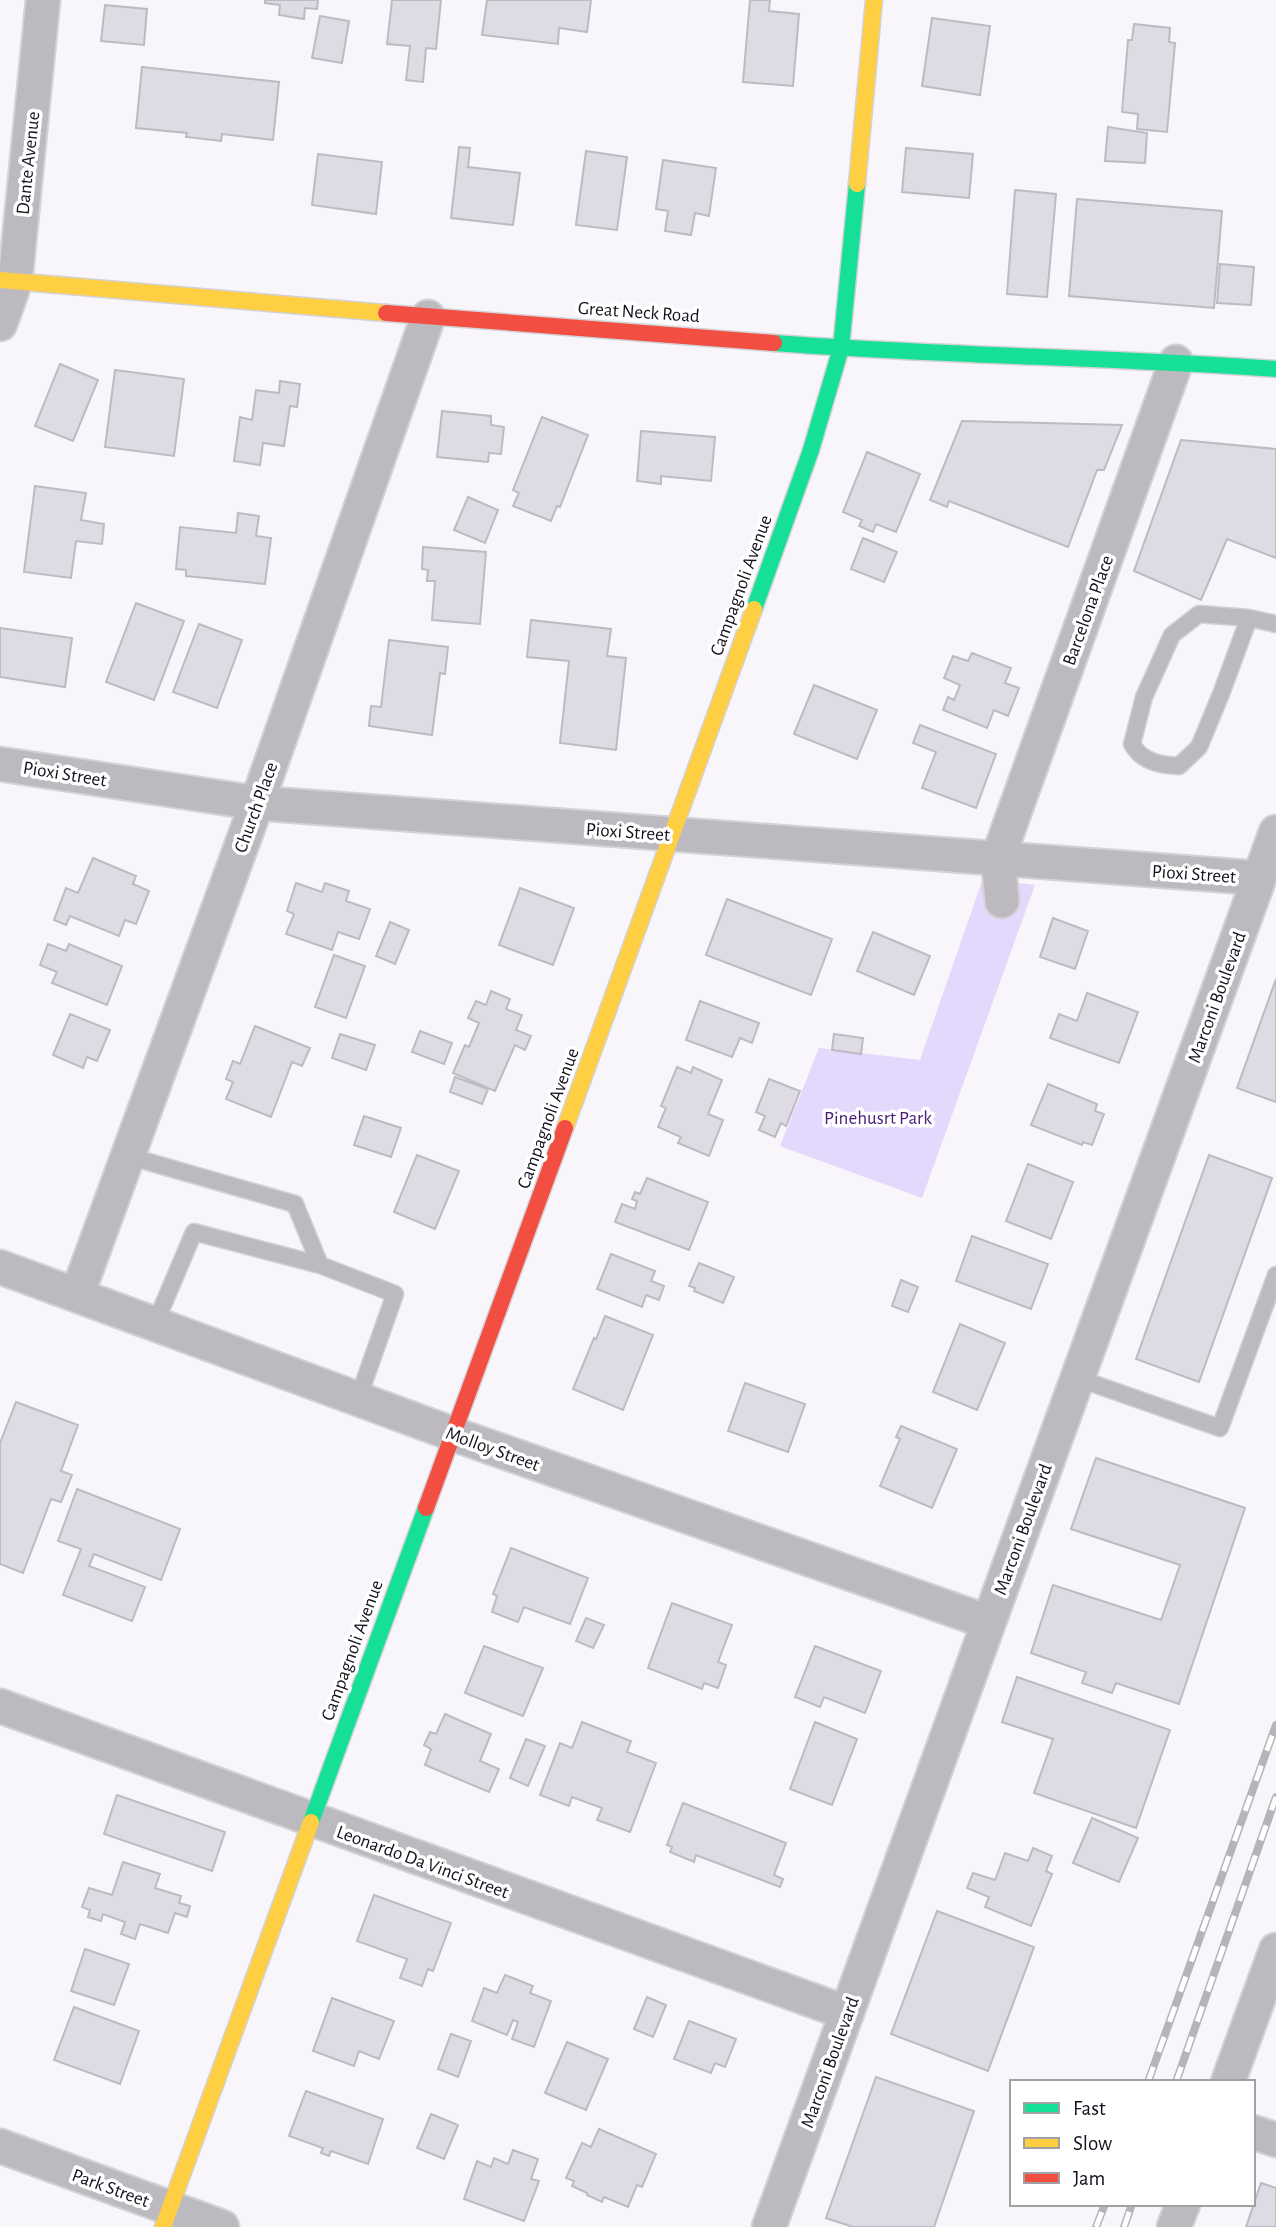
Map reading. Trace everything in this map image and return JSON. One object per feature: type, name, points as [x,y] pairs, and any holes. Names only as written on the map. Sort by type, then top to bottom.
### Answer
[{"type":"street","name":"Dante Avenue","points":[[0,324],[43,0]]},
{"type":"street","name":"Campagnoli Avenue","points":[[166,2218],[811,450],[841,348],[874,0]]},
{"type":"street","name":"Great Neck Road","points":[[7,281],[428,317],[841,348],[1176,362],[1276,369]]},
{"type":"street","name":"Church Place","points":[[77,1295],[257,803],[428,317]]},
{"type":"street","name":"Barcelona Place","points":[[998,858],[1176,362]]},
{"type":"street","name":"Pioxi Street","points":[[0,764],[257,803],[1259,878]]},
{"type":"street","name":"Marconi Boulevard","points":[[769,2227],[1276,832]]},
{"type":"street","points":[[998,858],[1002,901]]},
{"type":"street","name":"Molloy Street","points":[[0,1267],[453,1434],[988,1622]]},
{"type":"street","name":"Leonardo Da Vinci Street","points":[[0,1706],[847,2013]]},
{"type":"street","points":[[1229,2080],[1276,1950]]},
{"type":"street","points":[[1255,2133],[1276,2140]]},
{"type":"street","name":"Park Street","points":[[0,2146],[166,2218],[222,2227]]},
{"type":"street","points":[[1174,2227],[1181,2206]]},
{"type":"lane","points":[[1249,618],[1199,747],[1179,766],[1159,765],[1138,753],[1132,744],[1144,697],[1172,635],[1199,614],[1249,618],[1276,624]]},
{"type":"lane","points":[[128,1156],[295,1204],[320,1265]]},
{"type":"lane","points":[[155,1324],[194,1232],[320,1265],[395,1294],[358,1399]]},
{"type":"lane","points":[[1077,1378],[1220,1428],[1276,1275]]},
{"type":"green space","name":"Pinehusrt Park","points":[[983,878],[1035,885],[922,1198],[780,1146],[819,1048],[920,1060]]},
{"type":"building","points":[[265,0],[318,0],[317,9],[305,8],[304,19],[279,15],[280,5],[265,3]]},
{"type":"building","points":[[392,0],[441,0],[436,49],[426,48],[423,82],[406,80],[410,46],[387,44]]},
{"type":"building","points":[[487,0],[591,0],[587,32],[559,28],[558,44],[482,35]]},
{"type":"building","points":[[750,0],[770,0],[769,11],[799,14],[793,86],[743,82]]},
{"type":"building","points":[[105,5],[147,9],[144,45],[101,41]]},
{"type":"building","points":[[320,16],[349,21],[342,63],[312,58]]},
{"type":"building","points":[[932,18],[990,26],[980,95],[922,86]]},
{"type":"building","points":[[1134,24],[1170,28],[1169,42],[1175,43],[1167,132],[1137,129],[1138,114],[1122,112],[1128,40],[1132,40]]},
{"type":"building","points":[[142,67],[279,82],[273,140],[222,134],[221,141],[186,137],[187,133],[136,128]]},
{"type":"building","points":[[1108,127],[1147,133],[1145,163],[1105,161]]},
{"type":"building","points":[[459,147],[470,148],[468,167],[520,173],[513,225],[451,218]]},
{"type":"building","points":[[906,148],[973,154],[969,198],[902,192]]},
{"type":"building","points":[[586,151],[627,157],[617,230],[576,225]]},
{"type":"building","points":[[318,154],[382,162],[376,214],[312,205]]},
{"type":"building","points":[[663,160],[716,168],[709,216],[695,213],[691,235],[665,231],[668,211],[656,209]]},
{"type":"building","points":[[1015,190],[1056,194],[1047,297],[1007,294]]},
{"type":"building","points":[[1077,199],[1222,211],[1214,308],[1069,296]]},
{"type":"building","points":[[1220,264],[1254,267],[1251,305],[1217,303]]},
{"type":"building","points":[[60,364],[98,380],[73,441],[35,426]]},
{"type":"building","points":[[115,370],[184,379],[174,456],[105,447]]},
{"type":"building","points":[[280,381],[300,384],[297,407],[290,406],[284,446],[263,443],[260,465],[234,461],[240,417],[252,420],[256,390],[279,393]]},
{"type":"building","points":[[442,411],[491,416],[491,425],[504,427],[501,454],[489,453],[488,462],[437,457]]},
{"type":"building","points":[[542,417],[588,435],[560,507],[557,506],[551,521],[513,506],[519,493],[513,490]]},
{"type":"building","points":[[962,421],[1122,425],[1104,470],[1097,470],[1068,547],[949,501],[947,507],[930,500]]},
{"type":"building","points":[[641,431],[715,437],[711,481],[661,476],[661,484],[637,481]]},
{"type":"building","points":[[1181,440],[1276,449],[1276,558],[1227,539],[1201,600],[1134,571]]},
{"type":"building","points":[[867,452],[920,474],[896,532],[876,524],[873,532],[859,526],[862,520],[843,512]]},
{"type":"building","points":[[35,486],[86,493],[81,520],[104,524],[102,544],[76,541],[71,578],[24,572]]},
{"type":"building","points":[[468,497],[498,510],[485,543],[454,530]]},
{"type":"building","points":[[238,513],[259,516],[256,536],[271,538],[265,584],[186,576],[186,570],[176,569],[180,527],[236,533]]},
{"type":"building","points":[[863,538],[897,552],[884,582],[851,569]]},
{"type":"building","points":[[423,547],[486,552],[480,624],[432,620],[435,581],[427,581],[428,570],[422,569]]},
{"type":"building","points":[[136,603],[184,621],[154,700],[106,682]]},
{"type":"building","points":[[531,620],[611,629],[607,656],[626,658],[616,750],[560,743],[569,661],[527,657]]},
{"type":"building","points":[[199,624],[242,640],[217,708],[173,692]]},
{"type":"building","points":[[0,628],[72,638],[65,687],[0,677]]},
{"type":"building","points":[[389,640],[448,647],[445,674],[440,673],[432,735],[369,726],[371,706],[381,707]]},
{"type":"building","points":[[972,653],[1011,668],[1005,683],[1019,688],[1008,716],[994,710],[987,728],[943,710],[948,697],[954,700],[960,685],[944,678],[953,656],[968,661]]},
{"type":"building","points":[[814,685],[877,710],[857,759],[794,734]]},
{"type":"building","points":[[920,725],[996,754],[976,808],[922,788],[936,752],[913,743]]},
{"type":"building","points":[[93,858],[136,876],[133,884],[149,891],[136,924],[125,920],[119,936],[70,916],[66,925],[54,920],[66,888],[78,893]]},
{"type":"building","points":[[296,883],[322,892],[325,883],[349,891],[346,901],[370,909],[359,939],[338,932],[332,950],[286,934],[294,914],[287,911]]},
{"type":"building","points":[[520,888],[574,908],[553,965],[499,945]]},
{"type":"building","points":[[727,899],[832,939],[811,995],[706,955]]},
{"type":"building","points":[[1053,918],[1088,931],[1075,969],[1040,957]]},
{"type":"building","points":[[390,922],[409,930],[395,964],[376,956]]},
{"type":"building","points":[[873,932],[930,956],[914,995],[857,971]]},
{"type":"building","points":[[48,944],[66,951],[69,944],[122,966],[107,1005],[52,983],[57,972],[40,965]]},
{"type":"building","points":[[334,955],[365,966],[346,1018],[315,1007]]},
{"type":"building","points":[[1276,979],[1276,1102],[1237,1088]]},
{"type":"building","points":[[491,991],[510,999],[506,1009],[522,1015],[516,1030],[531,1036],[525,1050],[515,1045],[495,1091],[453,1073],[465,1045],[469,1047],[479,1023],[468,1018],[476,1001],[486,1005]]},
{"type":"building","points":[[1087,993],[1138,1012],[1119,1063],[1050,1038],[1059,1014],[1077,1021]]},
{"type":"building","points":[[700,1001],[759,1023],[752,1043],[740,1038],[732,1057],[686,1040]]},
{"type":"building","points":[[70,1014],[110,1030],[97,1061],[87,1057],[83,1068],[53,1055]]},
{"type":"building","points":[[255,1026],[310,1048],[302,1066],[292,1062],[271,1117],[226,1099],[233,1082],[226,1079],[233,1061],[240,1064]]},
{"type":"building","points":[[420,1031],[452,1043],[444,1064],[412,1052]]},
{"type":"building","points":[[340,1034],[375,1045],[366,1070],[332,1058]]},
{"type":"building","points":[[834,1034],[863,1038],[861,1054],[832,1050]]},
{"type":"building","points":[[677,1067],[691,1073],[693,1067],[722,1080],[708,1114],[723,1120],[709,1156],[678,1143],[681,1137],[658,1127],[666,1108],[661,1106]]},
{"type":"building","points":[[455,1077],[488,1089],[482,1104],[450,1092]]},
{"type":"building","points":[[769,1079],[800,1091],[786,1126],[781,1123],[775,1137],[759,1130],[765,1116],[756,1112]]},
{"type":"building","points":[[1048,1084],[1097,1104],[1095,1111],[1104,1114],[1092,1145],[1083,1142],[1082,1145],[1031,1125]]},
{"type":"building","points":[[364,1116],[401,1128],[391,1157],[354,1145]]},
{"type":"building","points":[[417,1155],[459,1171],[435,1229],[394,1212]]},
{"type":"building","points":[[1209,1155],[1272,1178],[1199,1382],[1136,1359]]},
{"type":"building","points":[[1028,1164],[1073,1182],[1051,1239],[1006,1221]]},
{"type":"building","points":[[647,1178],[708,1202],[689,1250],[615,1222],[622,1204],[635,1209],[637,1201],[632,1199],[635,1192],[640,1194]]},
{"type":"building","points":[[972,1236],[1048,1264],[1031,1309],[956,1281]]},
{"type":"building","points":[[611,1254],[655,1271],[651,1281],[664,1286],[659,1300],[646,1295],[642,1307],[597,1289]]},
{"type":"building","points":[[699,1263],[734,1277],[723,1303],[694,1291],[695,1288],[689,1286]]},
{"type":"building","points":[[901,1280],[918,1287],[908,1312],[892,1306]]},
{"type":"building","points":[[605,1316],[653,1335],[623,1410],[573,1389]]},
{"type":"building","points":[[960,1324],[1005,1343],[977,1410],[933,1392]]},
{"type":"building","points":[[745,1383],[805,1404],[788,1452],[728,1431]]},
{"type":"building","points":[[16,1402],[78,1425],[61,1471],[72,1475],[61,1502],[51,1499],[23,1573],[0,1564],[0,1443]]},
{"type":"building","points":[[901,1426],[957,1449],[932,1508],[880,1486],[900,1439],[896,1437]]},
{"type":"building","points":[[1096,1458],[1245,1508],[1179,1704],[1116,1683],[1112,1693],[1082,1683],[1086,1672],[1031,1653],[1053,1585],[1161,1620],[1180,1565],[1071,1529]]},
{"type":"building","points":[[77,1489],[180,1529],[161,1580],[94,1554],[89,1566],[145,1587],[132,1621],[63,1595],[81,1549],[58,1541]]},
{"type":"building","points":[[511,1548],[588,1578],[570,1624],[524,1607],[518,1622],[492,1612],[497,1596],[493,1594]]},
{"type":"building","points":[[672,1603],[732,1625],[718,1662],[726,1665],[718,1688],[704,1683],[702,1689],[648,1668]]},
{"type":"building","points":[[586,1618],[604,1625],[593,1648],[576,1641]]},
{"type":"building","points":[[484,1646],[543,1668],[523,1716],[465,1693]]},
{"type":"building","points":[[815,1646],[881,1671],[865,1713],[824,1697],[820,1707],[795,1697]]},
{"type":"building","points":[[1017,1677],[1170,1730],[1136,1828],[1034,1793],[1053,1739],[1002,1722]]},
{"type":"building","points":[[445,1714],[491,1734],[480,1761],[499,1769],[489,1792],[425,1765],[431,1749],[424,1745],[430,1732],[436,1734]]},
{"type":"building","points":[[582,1722],[631,1741],[627,1752],[656,1763],[630,1832],[597,1820],[602,1808],[572,1797],[569,1806],[540,1795],[560,1743],[572,1748]]},
{"type":"building","points":[[815,1722],[857,1739],[832,1805],[790,1789]]},
{"type":"building","points":[[526,1739],[545,1746],[528,1786],[510,1778]]},
{"type":"building","points":[[117,1795],[225,1832],[212,1871],[104,1834]]},
{"type":"building","points":[[683,1803],[786,1843],[774,1875],[783,1879],[780,1887],[696,1855],[694,1862],[670,1852],[672,1847],[667,1845]]},
{"type":"building","points":[[1092,1818],[1138,1838],[1119,1882],[1073,1863]]},
{"type":"building","points":[[1033,1848],[1052,1856],[1046,1871],[1052,1874],[1031,1926],[985,1907],[989,1897],[967,1888],[973,1873],[995,1880],[1005,1853],[1028,1861]]},
{"type":"building","points":[[123,1862],[160,1874],[155,1888],[181,1896],[179,1903],[190,1906],[187,1917],[175,1913],[168,1933],[140,1924],[135,1939],[121,1934],[125,1922],[103,1914],[101,1921],[88,1917],[90,1910],[82,1907],[89,1888],[112,1895]]},
{"type":"building","points":[[374,1895],[451,1923],[433,1971],[428,1969],[422,1986],[400,1978],[407,1959],[357,1941]]},
{"type":"building","points":[[937,1911],[1034,1947],[988,2071],[891,2034]]},
{"type":"building","points":[[85,1949],[129,1964],[114,2005],[71,1991]]},
{"type":"building","points":[[505,1975],[533,1986],[530,1993],[551,2001],[534,2047],[512,2039],[518,2022],[513,2020],[507,2035],[472,2021],[484,1988],[497,1993]]},
{"type":"building","points":[[647,1997],[666,2005],[653,2037],[634,2029]]},
{"type":"building","points":[[332,1998],[394,2021],[379,2059],[359,2051],[354,2066],[313,2051]]},
{"type":"building","points":[[74,2007],[139,2031],[120,2084],[54,2060]]},
{"type":"building","points":[[689,2021],[736,2039],[725,2067],[715,2063],[711,2073],[674,2059]]},
{"type":"building","points":[[451,2034],[471,2041],[458,2077],[438,2069]]},
{"type":"building","points":[[567,2042],[608,2059],[586,2110],[545,2093]]},
{"type":"building","points":[[876,2077],[974,2111],[934,2227],[853,2227],[826,2218]]},
{"type":"building","points":[[306,2091],[383,2119],[368,2164],[331,2151],[329,2156],[321,2153],[323,2148],[289,2136]]},
{"type":"building","points":[[431,2114],[458,2125],[444,2159],[417,2148]]},
{"type":"building","points":[[599,2129],[656,2154],[642,2187],[637,2185],[628,2207],[604,2197],[602,2202],[587,2195],[572,2186],[574,2181],[566,2178],[582,2143],[591,2147]]},
{"type":"building","points":[[513,2150],[538,2159],[531,2179],[539,2181],[524,2221],[464,2199],[477,2161],[491,2167],[494,2158],[508,2164]]},
{"type":"building","points":[[1261,2183],[1276,2188],[1276,2227],[1246,2227]]},
{"type":"railway","points":[[1149,2080],[1276,1725]]},
{"type":"railway","points":[[1177,2080],[1276,1797]]},
{"type":"railway","points":[[1096,2227],[1104,2206]]},
{"type":"railway","points":[[1124,2227],[1131,2206]]},
{"type":"traffic: fast","points":[[754,609],[811,450],[841,348],[857,184]]},
{"type":"traffic: fast","points":[[774,343],[1276,369]]},
{"type":"traffic: fast","points":[[311,1822],[426,1508]]},
{"type":"traffic: slow","points":[[857,184],[874,0]]},
{"type":"traffic: slow","points":[[0,280],[386,313]]},
{"type":"traffic: slow","points":[[565,1128],[754,609]]},
{"type":"traffic: slow","points":[[163,2227],[311,1822]]},
{"type":"traffic: jam","points":[[386,313],[774,343]]},
{"type":"traffic: jam","points":[[426,1508],[565,1128]]}]
